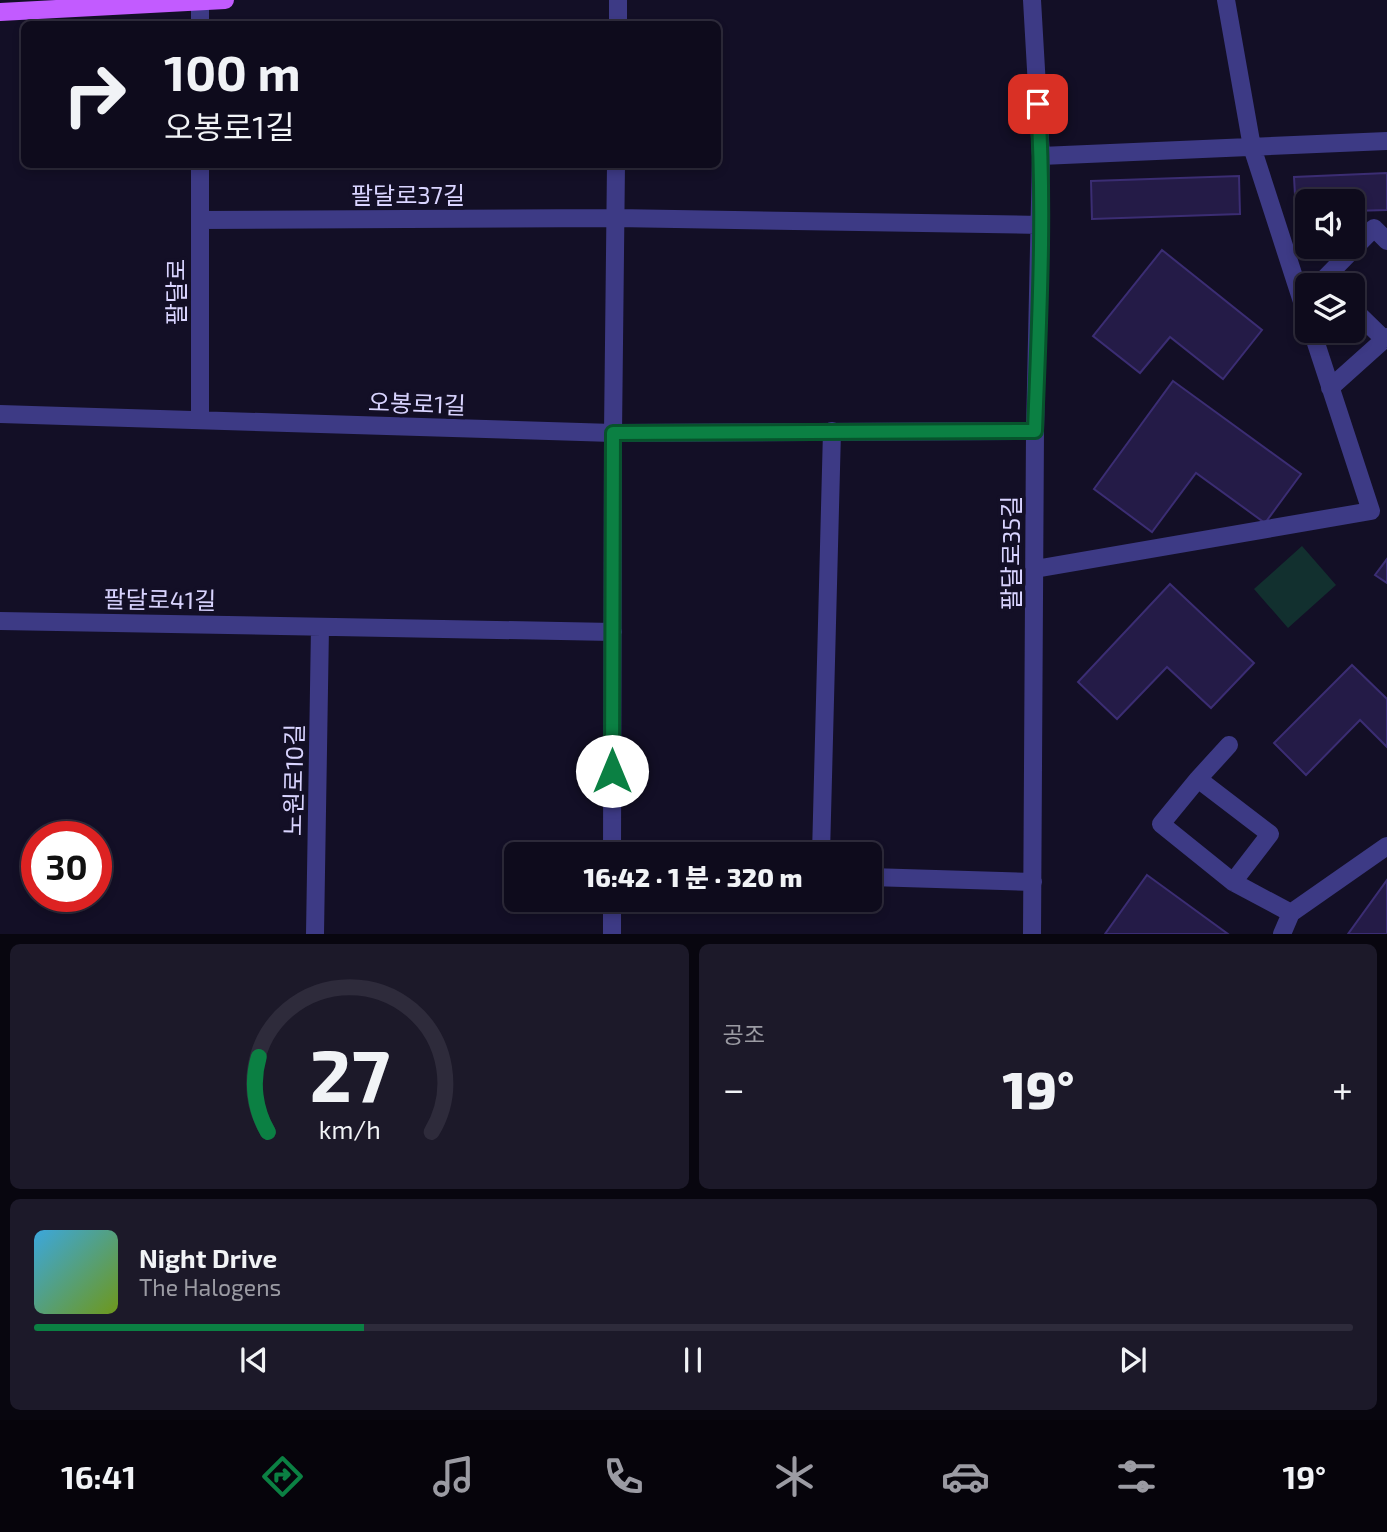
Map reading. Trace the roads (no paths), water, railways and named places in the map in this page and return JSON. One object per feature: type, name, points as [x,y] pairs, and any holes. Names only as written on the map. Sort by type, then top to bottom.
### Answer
[{"type":"main road","points":[[0,12],[225,0]]},
{"type":"street","points":[[618,0],[618,21]]},
{"type":"street","name":"팔달로35길","points":[[1032,0],[1041,156],[1035,431],[1032,933]]},
{"type":"street","points":[[1226,0],[1252,147],[1295,280]]},
{"type":"street","points":[[200,1],[200,21]]},
{"type":"street","points":[[1041,156],[1387,141]]},
{"type":"street","name":"팔달로","points":[[200,168],[200,421]]},
{"type":"street","points":[[612,842],[616,168]]},
{"type":"street","points":[[616,218],[1041,225]]},
{"type":"street","name":"팔달로37길","points":[[200,220],[616,218]]},
{"type":"street","points":[[1330,273],[1374,228],[1387,240]]},
{"type":"street","points":[[1331,388],[1386,338],[1365,320]]},
{"type":"street","points":[[1035,569],[1379,514],[1316,343]]},
{"type":"street","name":"오봉로1길","points":[[0,414],[613,433],[1035,431]]},
{"type":"street","points":[[821,842],[832,431]]},
{"type":"street","name":"팔달로41길","points":[[0,621],[320,626]]},
{"type":"street","points":[[320,626],[612,632]]},
{"type":"street","name":"노원로10길","points":[[315,933],[320,626]]},
{"type":"street","points":[[1228,744],[1161,824],[1233,882],[1291,913]]},
{"type":"street","points":[[1198,779],[1270,834],[1233,882]]},
{"type":"street","points":[[1282,933],[1291,913],[1387,846]]},
{"type":"street","points":[[882,877],[1033,882]]},
{"type":"street","points":[[612,912],[612,933]]}]
